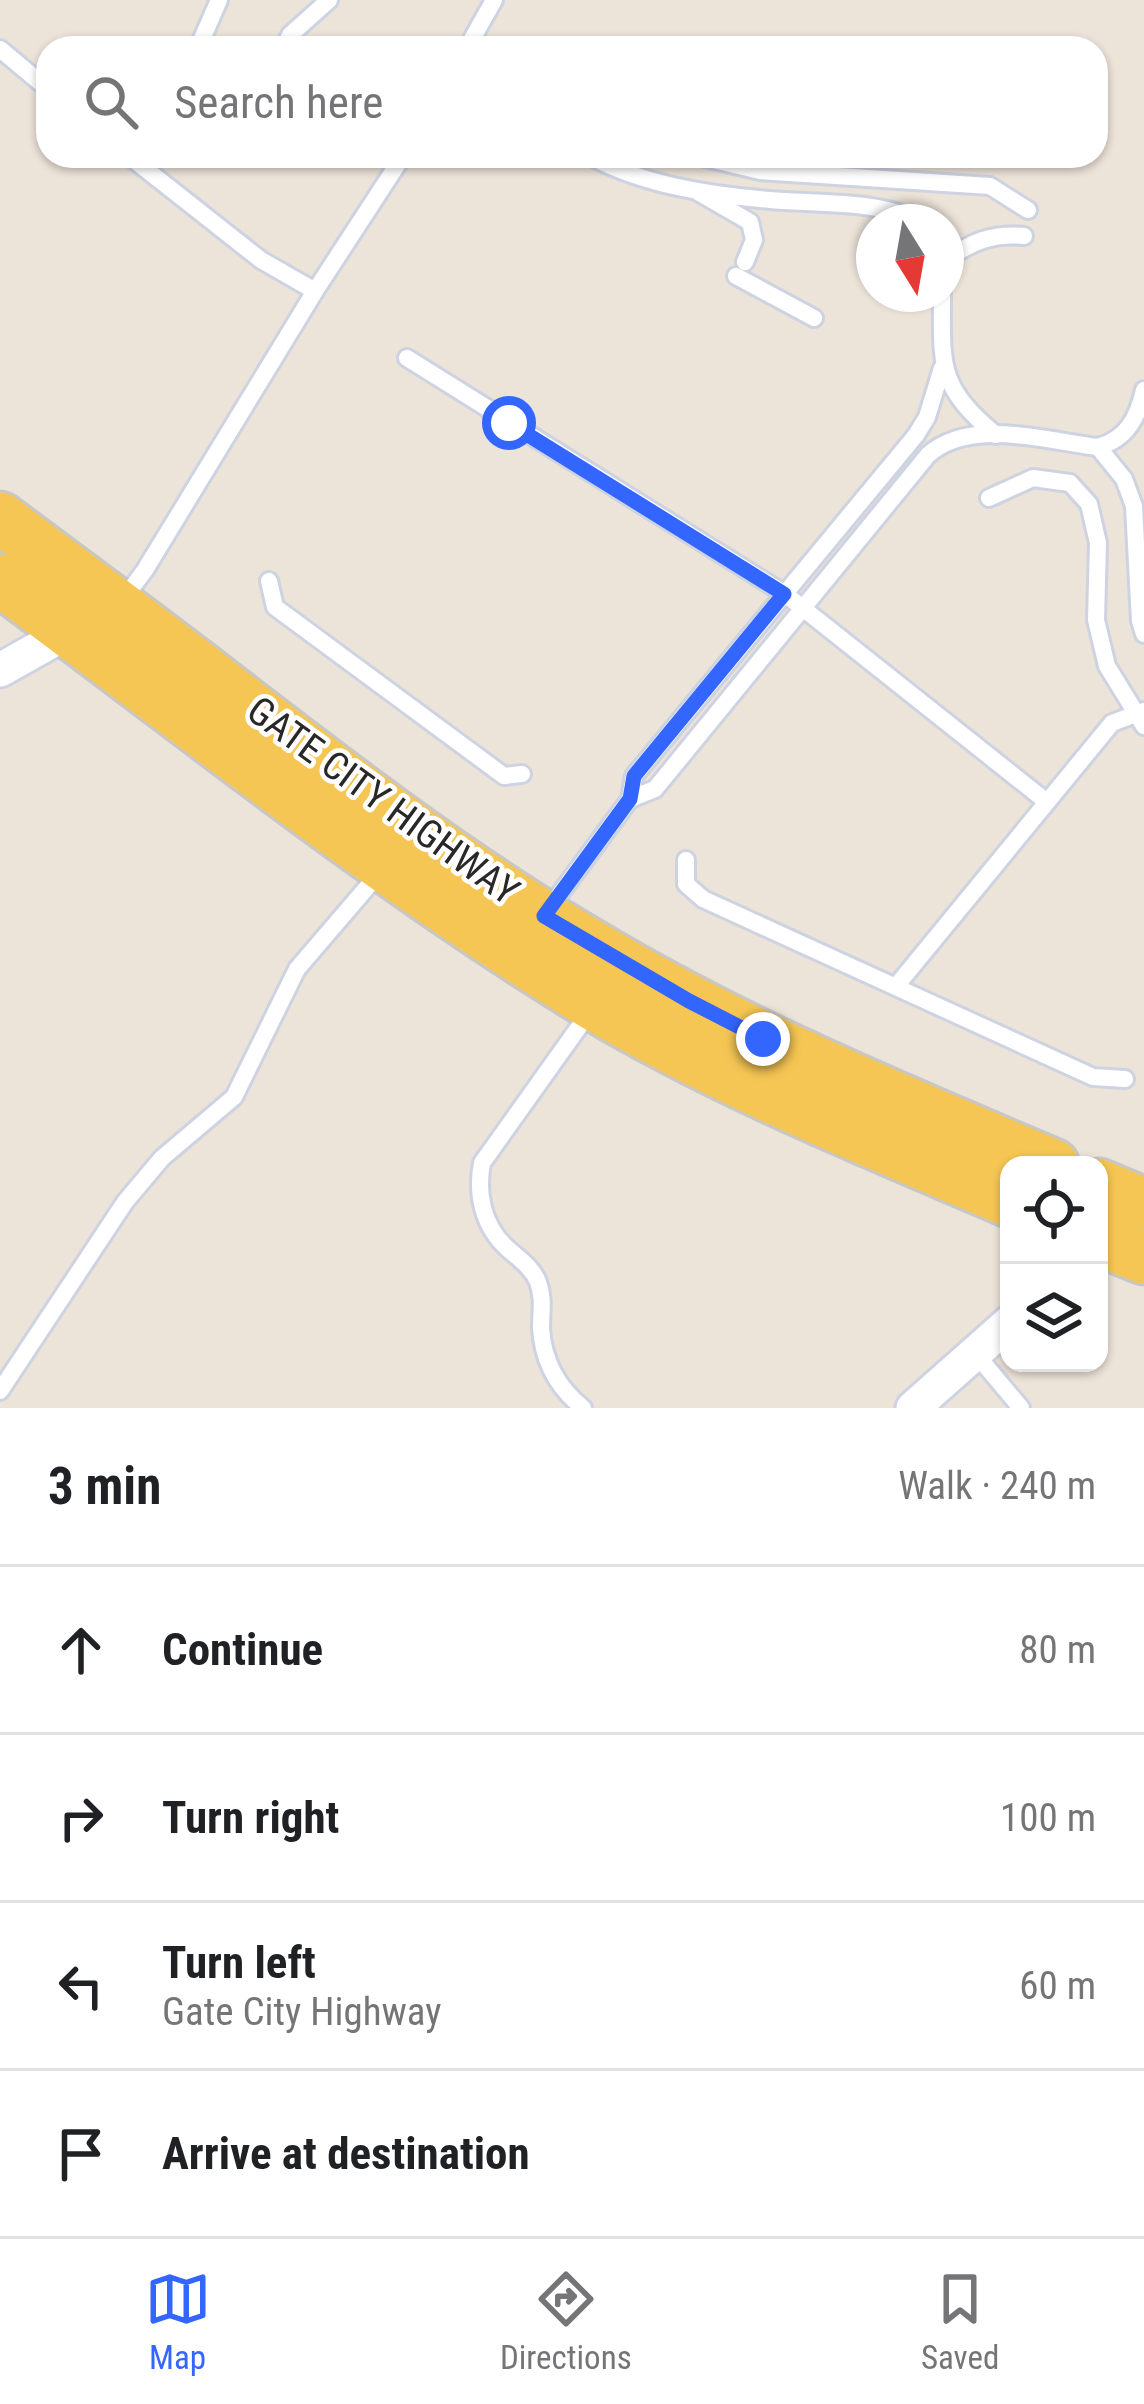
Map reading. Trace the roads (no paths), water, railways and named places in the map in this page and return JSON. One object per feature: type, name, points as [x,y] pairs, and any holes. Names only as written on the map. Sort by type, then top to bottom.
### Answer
[{"type":"main road","name":"GATE CITY HIGHWAY","points":[[0,518],[322,762],[544,916],[689,1001],[800,1058],[1031,1156]]},
{"type":"main road","name":"GATE CITY HIGHWAY","points":[[0,580],[459,920],[595,1005],[796,1110],[1000,1197]]},
{"type":"main road","points":[[1108,1189],[1144,1206]]},
{"type":"street","points":[[0,670],[117,606]]},
{"type":"street","points":[[1111,1246],[1144,1206]]},
{"type":"street","points":[[913,1408],[1000,1331]]},
{"type":"lane","points":[[203,36],[219,0]]},
{"type":"lane","points":[[290,36],[328,0]]},
{"type":"lane","points":[[476,36],[494,0]]},
{"type":"lane","points":[[0,49],[36,79]]},
{"type":"lane","points":[[144,168],[261,260],[315,291]]},
{"type":"lane","points":[[117,606],[145,570],[395,168]]},
{"type":"lane","points":[[632,168],[652,182],[763,200],[856,207]]},
{"type":"lane","points":[[701,190],[713,168]]},
{"type":"lane","points":[[745,168],[991,186],[1028,210]]},
{"type":"lane","points":[[701,190],[750,222],[754,240],[741,269],[814,318]]},
{"type":"lane","points":[[964,246],[1005,234],[1024,236]]},
{"type":"lane","points":[[544,916],[630,799],[634,776],[916,435],[927,417],[942,368],[942,312]]},
{"type":"lane","points":[[407,358],[803,607],[1047,802]]},
{"type":"lane","points":[[942,368],[970,413],[998,436]]},
{"type":"lane","points":[[630,799],[655,789],[940,444],[962,435],[1098,447],[1116,442],[1138,415],[1144,390]]},
{"type":"lane","points":[[1098,447],[1124,479],[1134,506],[1144,634]]},
{"type":"lane","points":[[896,986],[1112,723],[1141,717],[1107,666],[1096,620],[1098,543],[1089,504],[1070,483],[1033,478],[989,498]]},
{"type":"lane","points":[[269,581],[274,607],[505,776],[522,774]]},
{"type":"lane","points":[[686,860],[686,884],[703,899],[1093,1077],[1125,1078]]},
{"type":"lane","points":[[0,1390],[125,1202],[162,1158],[234,1097],[297,969],[385,866]]},
{"type":"lane","points":[[583,1408],[554,1376],[546,1356],[538,1280],[492,1230],[478,1183],[482,1163],[595,1005]]},
{"type":"lane","points":[[974,1353],[1021,1408]]}]
